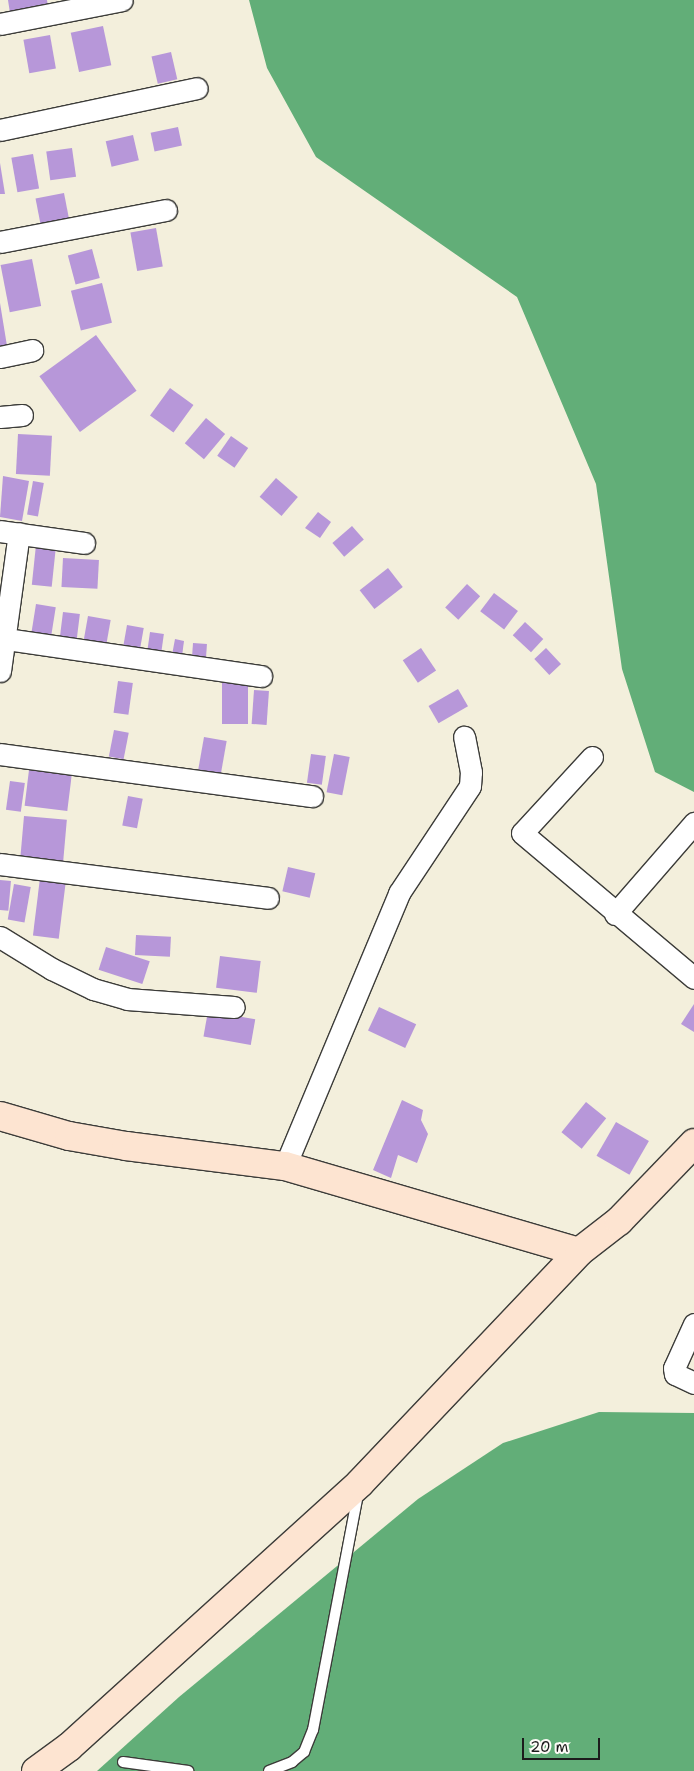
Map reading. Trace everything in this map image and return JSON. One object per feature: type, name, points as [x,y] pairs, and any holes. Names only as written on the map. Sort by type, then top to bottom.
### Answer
[{"type":"street","points":[[0,24],[122,0]]},
{"type":"street","points":[[0,130],[197,88]]},
{"type":"street","points":[[0,242],[166,210]]},
{"type":"street","points":[[0,357],[32,350]]},
{"type":"street","points":[[0,417],[22,415]]},
{"type":"street","points":[[0,671],[9,532],[84,543]]},
{"type":"street","points":[[2,639],[261,676]]},
{"type":"street","points":[[285,1166],[399,893],[470,786],[471,772],[464,737]]},
{"type":"street","points":[[0,754],[312,796]]},
{"type":"street","points":[[592,757],[522,833],[615,914],[694,978]]},
{"type":"street","points":[[615,914],[694,823]]},
{"type":"street","points":[[0,864],[268,898]]},
{"type":"street","points":[[0,937],[52,969],[93,989],[127,999],[234,1008]]},
{"type":"street","points":[[0,1116],[69,1136],[126,1146],[285,1166],[579,1252]]},
{"type":"street","points":[[36,1771],[69,1747],[360,1483],[579,1252],[619,1221],[694,1143]]},
{"type":"street","points":[[694,1324],[674,1368],[675,1374],[694,1383]]},
{"type":"lane","points":[[270,1771],[292,1762],[304,1752],[314,1730],[360,1483]]},
{"type":"lane","points":[[123,1762],[188,1771]]},
{"type":"green space","points":[[249,0],[694,0],[694,792],[655,772],[622,669],[596,484],[517,297],[316,157],[267,68]]},
{"type":"green space","points":[[599,1412],[694,1413],[694,1771],[97,1771],[179,1697],[418,1499],[503,1443]]},
{"type":"building","points":[[8,0],[47,0],[48,7],[10,13]]},
{"type":"building","points":[[103,26],[111,65],[79,72],[71,33]]},
{"type":"building","points":[[50,35],[56,68],[29,73],[23,40]]},
{"type":"building","points":[[171,52],[177,79],[158,84],[152,56]]},
{"type":"building","points":[[178,127],[182,146],[155,151],[151,133]]},
{"type":"building","points":[[133,135],[139,160],[112,167],[106,141]]},
{"type":"building","points":[[72,148],[76,177],[50,180],[46,152]]},
{"type":"building","points":[[33,154],[39,188],[17,192],[11,158]]},
{"type":"building","points":[[0,163],[5,194],[0,194]]},
{"type":"building","points":[[64,193],[70,223],[41,229],[36,199]]},
{"type":"building","points":[[156,228],[163,266],[137,271],[130,233]]},
{"type":"building","points":[[92,249],[100,278],[76,284],[68,255]]},
{"type":"building","points":[[32,259],[41,306],[10,312],[1,265]]},
{"type":"building","points":[[102,283],[112,323],[81,331],[71,291]]},
{"type":"building","points":[[0,303],[7,346],[0,347]]},
{"type":"building","points":[[96,335],[137,391],[80,432],[39,376]]},
{"type":"building","points":[[170,388],[193,405],[173,433],[150,416]]},
{"type":"building","points":[[206,418],[225,434],[204,459],[185,443]]},
{"type":"building","points":[[18,434],[52,436],[50,476],[16,474]]},
{"type":"building","points":[[231,436],[248,448],[234,468],[217,456]]},
{"type":"building","points":[[3,476],[29,481],[22,521],[0,517]]},
{"type":"building","points":[[276,478],[298,497],[281,516],[260,497]]},
{"type":"building","points":[[33,481],[44,483],[38,516],[27,514]]},
{"type":"building","points":[[318,512],[331,522],[320,538],[305,528]]},
{"type":"building","points":[[352,526],[364,540],[344,557],[332,543]]},
{"type":"building","points":[[36,545],[56,547],[52,587],[32,585]]},
{"type":"building","points":[[63,558],[99,560],[97,589],[61,587]]},
{"type":"building","points":[[388,568],[403,587],[374,609],[360,590]]},
{"type":"building","points":[[467,584],[480,596],[458,620],[445,607]]},
{"type":"building","points":[[494,593],[518,611],[504,629],[480,611]]},
{"type":"building","points":[[36,604],[56,607],[51,639],[31,636]]},
{"type":"building","points":[[63,612],[80,614],[76,643],[59,641]]},
{"type":"building","points":[[88,616],[111,620],[106,647],[83,643]]},
{"type":"building","points":[[525,622],[543,639],[531,652],[513,635]]},
{"type":"building","points":[[127,625],[144,628],[140,652],[123,649]]},
{"type":"building","points":[[150,632],[164,634],[160,659],[147,657]]},
{"type":"building","points":[[175,639],[184,641],[182,656],[172,655]]},
{"type":"building","points":[[193,643],[207,644],[206,661],[192,660]]},
{"type":"building","points":[[421,648],[436,670],[418,683],[403,660]]},
{"type":"building","points":[[546,648],[561,664],[549,675],[534,659]]},
{"type":"building","points":[[118,681],[133,683],[128,715],[114,713]]},
{"type":"building","points":[[222,683],[248,683],[248,724],[222,724]]},
{"type":"building","points":[[458,689],[468,706],[439,723],[429,706]]},
{"type":"building","points":[[254,690],[269,691],[267,725],[252,724]]},
{"type":"building","points":[[114,730],[129,733],[124,759],[109,757]]},
{"type":"building","points":[[204,737],[227,741],[221,773],[198,769]]},
{"type":"building","points":[[311,754],[326,756],[322,785],[307,783]]},
{"type":"building","points":[[334,754],[350,757],[342,795],[327,792]]},
{"type":"building","points":[[29,770],[72,775],[67,811],[25,806]]},
{"type":"building","points":[[10,781],[25,783],[21,812],[6,810]]},
{"type":"building","points":[[128,796],[143,799],[137,828],[122,825]]},
{"type":"building","points":[[24,816],[67,820],[63,862],[20,858]]},
{"type":"building","points":[[288,867],[315,873],[310,898],[282,891]]},
{"type":"building","points":[[40,878],[66,881],[59,939],[33,936]]},
{"type":"building","points":[[0,880],[11,881],[8,911],[0,910]]},
{"type":"building","points":[[14,884],[31,887],[24,922],[8,919]]},
{"type":"building","points":[[136,935],[171,937],[170,957],[135,955]]},
{"type":"building","points":[[106,947],[150,961],[142,984],[99,970]]},
{"type":"building","points":[[220,956],[261,961],[257,993],[216,988]]},
{"type":"building","points":[[694,1004],[694,1032],[681,1024]]},
{"type":"building","points":[[379,1007],[416,1024],[405,1048],[368,1031]]},
{"type":"building","points":[[208,1011],[255,1019],[251,1045],[203,1037]]},
{"type":"building","points":[[402,1100],[423,1110],[421,1120],[428,1134],[417,1163],[398,1155],[391,1178],[373,1170]]},
{"type":"building","points":[[586,1102],[606,1118],[582,1149],[561,1132]]},
{"type":"building","points":[[616,1122],[649,1141],[629,1175],[596,1156]]}]
